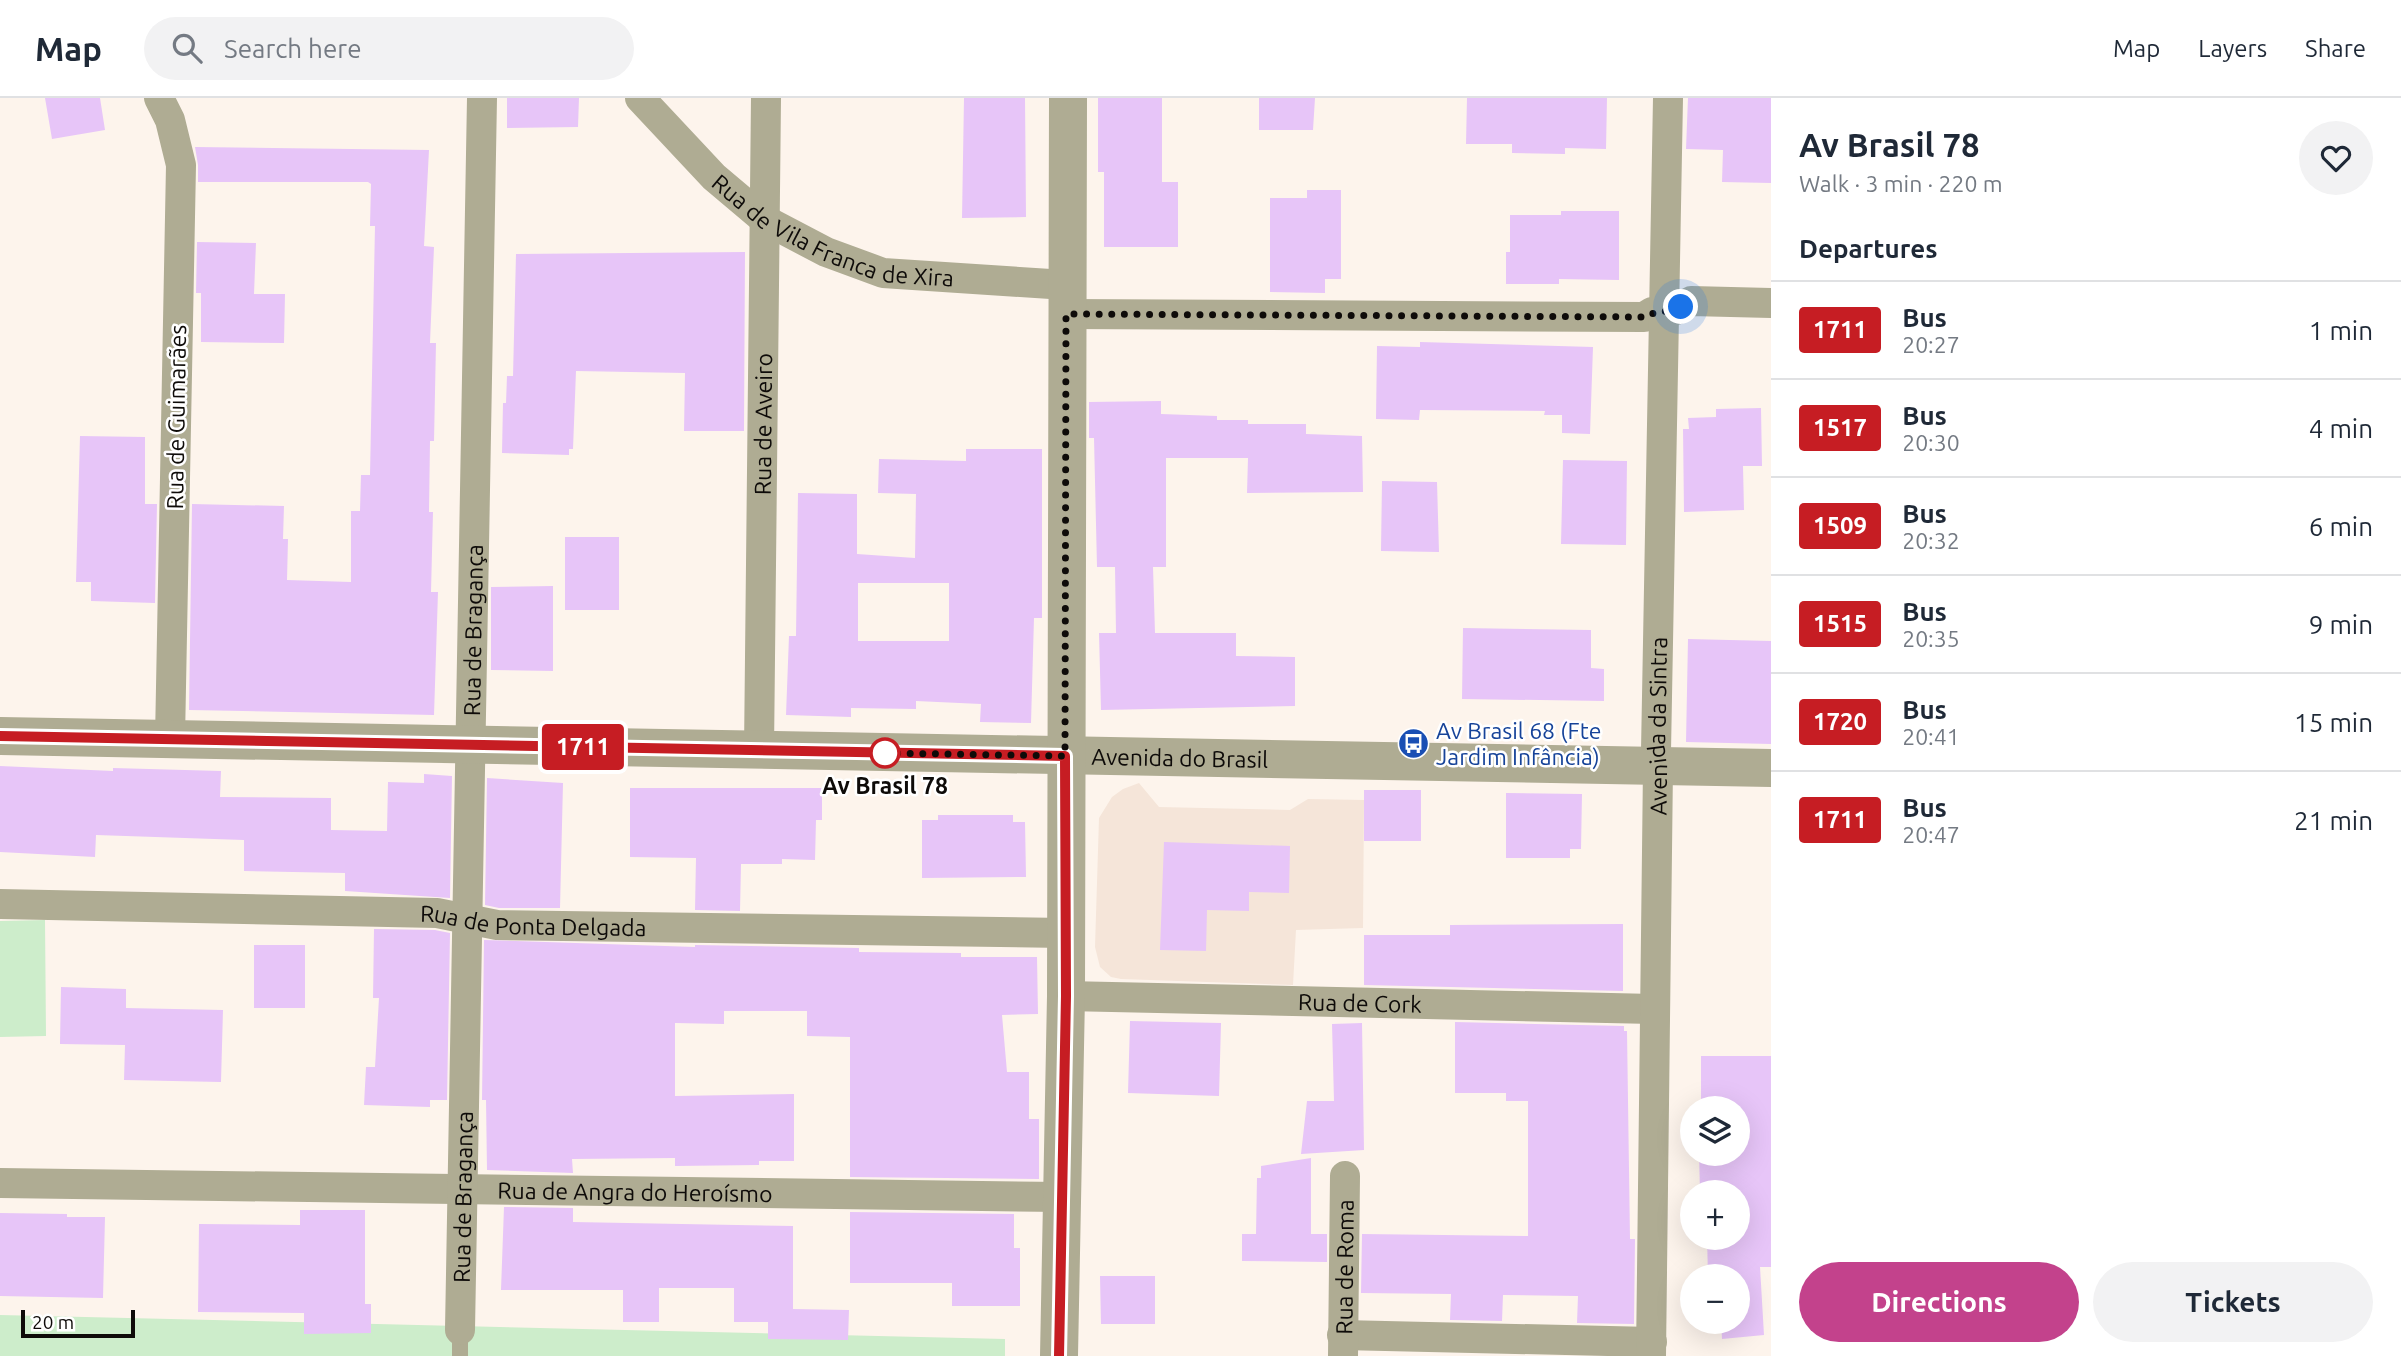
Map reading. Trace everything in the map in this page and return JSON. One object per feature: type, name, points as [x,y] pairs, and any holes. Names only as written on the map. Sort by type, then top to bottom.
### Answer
[{"type":"street","name":"Rua de Guimarães","points":[[159,98],[170,120],[181,165],[170,739]]},
{"type":"street","name":"Rua de Bragança","points":[[460,1343],[482,98]]},
{"type":"street","name":"Rua de Vila Franca de Xira","points":[[640,98],[713,177],[765,220],[826,252],[883,273],[1066,300],[1644,317],[1651,312],[1676,310],[1691,301],[1771,303]]},
{"type":"street","name":"Rua de Aveiro","points":[[759,751],[766,98]]},
{"type":"street","points":[[1059,1356],[1066,996],[1068,98]]},
{"type":"street","name":"Avenida da Sintra","points":[[1651,1349],[1657,740],[1668,98]]},
{"type":"street","name":"Avenida do Brasil","points":[[0,736],[1771,768]]},
{"type":"street","name":"Rua de Ponta Delgada","points":[[0,904],[437,913],[497,925],[1065,933]]},
{"type":"street","name":"Rua de Cork","points":[[1066,996],[1654,1009]]},
{"type":"street","name":"Rua de Roma","points":[[1343,1346],[1345,1176]]},
{"type":"street","name":"Rua de Angra do Heroísmo","points":[[0,1183],[1061,1197]]},
{"type":"street","points":[[1343,1346],[1651,1349]]},
{"type":"shaded area","points":[[1139,783],[1159,807],[1290,810],[1308,799],[1364,800],[1363,928],[1296,930],[1293,985],[1111,977],[1100,967],[1095,947],[1099,818],[1112,797]]},
{"type":"green space","points":[[45,920],[46,1036],[0,1037],[0,921]]},
{"type":"green space","points":[[0,1315],[1005,1339],[1005,1356],[0,1356]]},
{"type":"building","points":[[45,98],[100,98],[105,130],[52,139]]},
{"type":"building","points":[[507,98],[579,98],[578,127],[507,128]]},
{"type":"building","points":[[964,98],[1025,98],[1026,217],[962,218]]},
{"type":"building","points":[[1098,98],[1162,98],[1162,182],[1178,182],[1178,247],[1104,247],[1104,172],[1098,172]]},
{"type":"building","points":[[1259,98],[1315,98],[1313,130],[1259,130]]},
{"type":"building","points":[[1467,98],[1607,98],[1606,149],[1565,148],[1565,154],[1512,153],[1512,144],[1466,144]]},
{"type":"building","points":[[1688,98],[1771,98],[1771,183],[1722,182],[1723,150],[1686,149]]},
{"type":"building","points":[[195,147],[429,150],[424,246],[434,247],[430,343],[436,343],[429,512],[433,512],[431,592],[438,592],[434,715],[189,710],[192,504],[284,506],[283,539],[288,539],[287,580],[351,582],[351,511],[360,511],[361,475],[370,475],[375,226],[370,226],[371,184],[368,182],[198,182]]},
{"type":"building","points":[[1307,190],[1341,190],[1341,279],[1325,279],[1325,293],[1270,292],[1270,198],[1307,198]]},
{"type":"building","points":[[1561,211],[1619,211],[1619,280],[1559,279],[1559,284],[1506,284],[1506,252],[1510,252],[1510,215],[1561,215]]},
{"type":"building","points":[[197,242],[256,243],[254,294],[285,294],[284,343],[201,342],[201,293],[196,293]]},
{"type":"building","points":[[745,252],[744,431],[684,431],[685,373],[576,371],[573,449],[569,449],[569,455],[502,453],[503,403],[506,403],[507,376],[513,376],[516,254]]},
{"type":"building","points":[[1420,342],[1593,347],[1590,434],[1562,433],[1562,415],[1544,415],[1545,411],[1420,410],[1419,420],[1376,419],[1377,346],[1420,347]]},
{"type":"building","points":[[1161,401],[1161,414],[1217,416],[1217,420],[1248,420],[1248,424],[1306,424],[1306,434],[1362,436],[1363,492],[1247,493],[1248,458],[1166,458],[1166,567],[1153,567],[1155,633],[1236,633],[1236,656],[1295,657],[1295,706],[1101,710],[1099,633],[1116,633],[1115,567],[1097,567],[1094,438],[1089,438],[1089,402]]},
{"type":"building","points":[[1761,408],[1762,466],[1743,466],[1744,510],[1684,512],[1683,429],[1689,429],[1688,418],[1716,417],[1716,409]]},
{"type":"building","points":[[80,436],[145,437],[145,504],[157,504],[155,603],[91,601],[91,582],[76,582]]},
{"type":"building","points":[[966,449],[1042,449],[1042,618],[1034,618],[1031,723],[980,722],[981,704],[916,701],[916,709],[851,708],[851,717],[786,715],[789,636],[796,636],[798,493],[857,494],[857,554],[915,558],[916,494],[878,493],[879,459],[966,461]],"holes":[[[858,583],[949,583],[949,641],[858,641]]]},
{"type":"building","points":[[1563,460],[1627,461],[1626,545],[1561,544]]},
{"type":"building","points":[[1382,481],[1437,482],[1439,552],[1381,551]]},
{"type":"building","points":[[565,537],[619,537],[619,610],[565,610]]},
{"type":"building","points":[[553,586],[553,671],[491,670],[491,587]]},
{"type":"building","points":[[1463,628],[1591,630],[1591,668],[1604,669],[1604,701],[1462,699]]},
{"type":"building","points":[[1688,639],[1771,641],[1771,744],[1686,742]]},
{"type":"building","points":[[0,766],[113,771],[113,768],[221,771],[220,797],[331,798],[331,830],[387,831],[388,782],[424,783],[424,774],[452,776],[450,898],[345,891],[345,873],[244,871],[244,840],[96,835],[95,857],[0,852]]},
{"type":"building","points":[[487,778],[563,783],[560,908],[499,908],[485,905]]},
{"type":"building","points":[[630,788],[822,788],[822,820],[816,820],[815,860],[782,859],[782,864],[741,864],[740,911],[695,910],[696,858],[630,857]]},
{"type":"building","points":[[1364,790],[1421,790],[1421,841],[1364,841]]},
{"type":"building","points":[[1506,793],[1582,794],[1581,849],[1570,849],[1570,858],[1506,858]]},
{"type":"building","points":[[938,815],[1013,815],[1013,822],[1025,822],[1026,877],[922,878],[922,820],[938,820]]},
{"type":"building","points":[[1164,842],[1290,846],[1289,893],[1249,892],[1249,911],[1207,910],[1206,951],[1160,950]]},
{"type":"building","points":[[1623,924],[1623,991],[1364,985],[1364,935],[1450,935],[1450,925]]},
{"type":"building","points":[[374,929],[435,930],[450,933],[447,1100],[430,1100],[430,1107],[364,1105],[366,1067],[375,1067],[379,998],[373,998]]},
{"type":"building","points":[[484,940],[695,947],[859,948],[859,952],[961,953],[961,957],[1037,957],[1038,1014],[1002,1015],[1007,1072],[1029,1072],[1029,1119],[1039,1119],[1039,1179],[850,1177],[850,1037],[807,1036],[807,1011],[724,1011],[724,1024],[675,1023],[675,1096],[794,1094],[794,1161],[759,1161],[759,1165],[675,1166],[675,1158],[572,1159],[573,1173],[487,1170],[486,1100],[482,1100]]},
{"type":"building","points":[[254,945],[305,945],[305,1008],[254,1008]]},
{"type":"building","points":[[61,987],[126,989],[126,1008],[223,1010],[221,1082],[124,1080],[125,1045],[60,1044]]},
{"type":"building","points":[[1130,1021],[1221,1023],[1219,1096],[1128,1093]]},
{"type":"building","points":[[1455,1022],[1624,1026],[1624,1031],[1627,1031],[1630,1239],[1635,1239],[1634,1324],[1577,1323],[1578,1296],[1503,1295],[1502,1321],[1450,1320],[1451,1294],[1361,1293],[1362,1234],[1528,1236],[1528,1101],[1506,1101],[1506,1093],[1455,1093]]},
{"type":"building","points":[[1362,1023],[1364,1150],[1301,1154],[1307,1101],[1334,1101],[1332,1024]]},
{"type":"building","points":[[1701,1056],[1771,1056],[1771,1267],[1760,1267],[1764,1335],[1722,1339],[1722,1334],[1750,1334],[1750,1264],[1708,1264],[1707,1250],[1750,1250],[1750,1180],[1700,1180],[1699,1166],[1750,1166],[1750,1096],[1701,1096]]},
{"type":"building","points":[[1311,1158],[1311,1234],[1327,1234],[1327,1262],[1242,1261],[1242,1234],[1256,1234],[1257,1178],[1261,1178],[1261,1166]]},
{"type":"building","points":[[504,1207],[573,1208],[573,1222],[793,1226],[793,1309],[849,1310],[848,1340],[768,1339],[768,1322],[734,1322],[734,1288],[659,1288],[659,1322],[623,1322],[623,1290],[501,1290]]},
{"type":"building","points":[[300,1210],[365,1210],[365,1304],[371,1304],[371,1333],[304,1334],[304,1313],[198,1312],[199,1224],[300,1225]]},
{"type":"building","points":[[850,1212],[1014,1214],[1014,1248],[1020,1248],[1020,1306],[952,1306],[952,1283],[850,1283]]},
{"type":"building","points":[[0,1213],[105,1217],[103,1298],[0,1296]]},
{"type":"building","points":[[1100,1276],[1155,1276],[1155,1324],[1101,1324]]},
{"type":"bus line","name":"1711","points":[[0,736],[1065,756],[1066,996],[1059,1356]]},
{"type":"place","name":"Av Brasil 68 (Fte Jardim Infância)","points":[[1413,743]]},
{"type":"place","name":"Av Brasil 78","points":[[885,753]]},
{"type":"route","points":[[885,753],[1065,756],[1066,314],[1644,317],[1651,312],[1676,310],[1681,307]]}]
